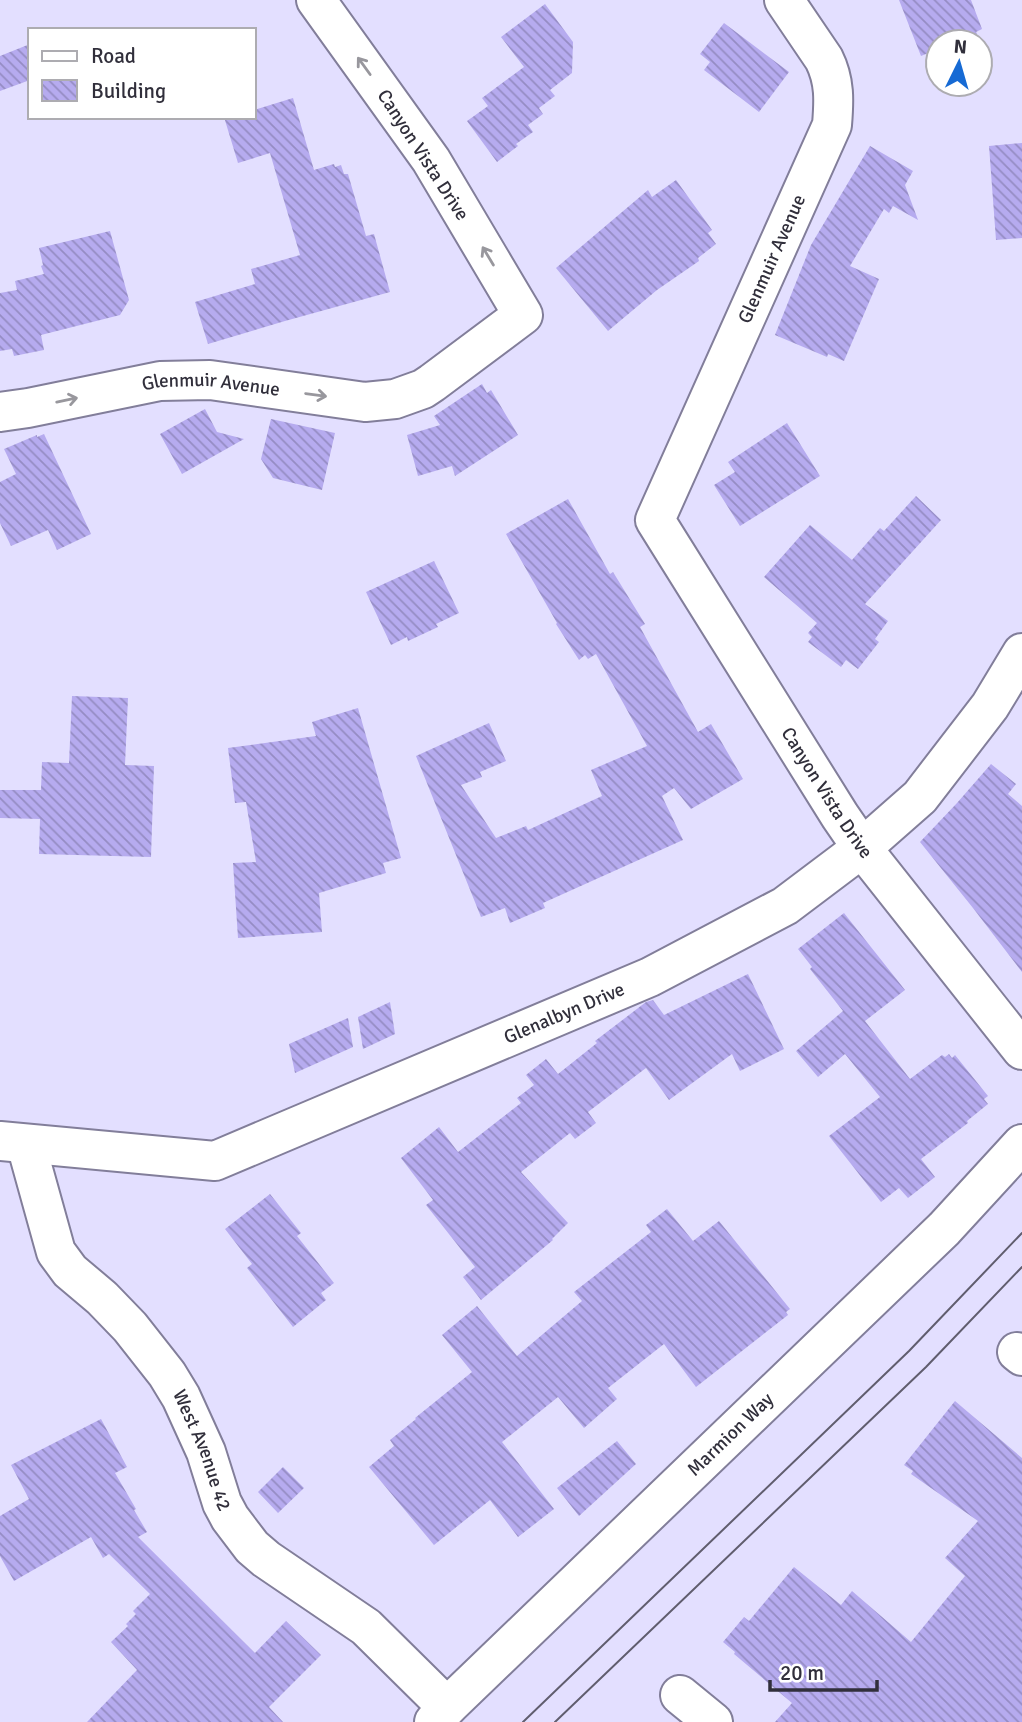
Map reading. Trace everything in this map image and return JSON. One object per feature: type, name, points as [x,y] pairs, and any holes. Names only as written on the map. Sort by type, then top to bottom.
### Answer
[{"type":"street","name":"Canyon Vista Drive","points":[[316,0],[431,160],[523,315]]},
{"type":"street","name":"Glenmuir Avenue","points":[[655,520],[832,125],[835,97],[830,69],[784,0]]},
{"type":"street","name":"Glenmuir Avenue","points":[[0,411],[28,408],[160,381],[210,380],[365,402],[395,399],[423,389],[523,315]]},
{"type":"street","name":"Canyon Vista Drive","points":[[655,520],[839,816],[1022,1050]]},
{"type":"street","name":"Glenalbyn Drive","points":[[13,1143],[215,1161],[650,977],[785,906],[862,848],[920,797],[990,706],[1022,653]]},
{"type":"street","name":"West Avenue 42","points":[[13,1143],[56,1252],[70,1271],[130,1326],[181,1397],[206,1452],[229,1518],[252,1547],[266,1559],[366,1627],[441,1715]]},
{"type":"street","name":"Marmion Way","points":[[441,1715],[944,1229],[1022,1144]]},
{"type":"street","points":[[680,1695],[713,1722]]},
{"type":"building","points":[[899,0],[971,0],[982,28],[924,28],[924,55],[921,56]]},
{"type":"building","points":[[545,4],[573,42],[572,73],[550,90],[555,96],[539,108],[543,114],[528,125],[533,132],[497,162],[467,121],[488,106],[482,98],[524,67],[501,37]]},
{"type":"building","points":[[724,23],[789,72],[759,112],[704,70],[710,62],[700,54]]},
{"type":"building","points":[[28,45],[28,81],[0,91],[0,56]]},
{"type":"building","points":[[293,98],[314,170],[334,164],[335,167],[341,165],[344,174],[348,174],[366,236],[374,234],[390,292],[208,344],[195,302],[255,284],[251,269],[300,255],[270,153],[238,163],[225,119],[256,119],[256,109]]},
{"type":"building","points":[[1022,143],[1022,238],[996,240],[989,146]]},
{"type":"building","points":[[870,146],[913,171],[905,185],[918,220],[893,206],[889,213],[884,209],[850,266],[879,279],[844,361],[828,354],[827,357],[775,335],[811,245]]},
{"type":"building","points":[[676,180],[712,230],[708,233],[716,244],[698,258],[699,261],[657,290],[608,331],[556,268],[648,190],[652,197]]},
{"type":"building","points":[[110,231],[129,300],[120,315],[41,335],[44,350],[14,356],[12,349],[0,351],[0,293],[17,290],[15,281],[44,274],[39,248]]},
{"type":"building","points":[[482,384],[487,393],[491,390],[518,435],[455,476],[452,466],[418,476],[407,435],[440,425],[434,416]]},
{"type":"building","points":[[205,409],[217,432],[244,439],[182,474],[160,434]]},
{"type":"building","points":[[271,419],[335,433],[322,490],[273,478],[261,459]]},
{"type":"building","points":[[787,423],[820,476],[740,526],[714,485],[735,472],[728,462]]},
{"type":"building","points":[[44,434],[91,534],[57,550],[48,530],[11,546],[0,523],[0,482],[16,474],[4,449]]},
{"type":"building","points":[[916,496],[941,520],[865,604],[888,621],[875,639],[879,642],[858,669],[846,660],[841,667],[808,642],[812,637],[808,633],[817,623],[764,577],[810,525],[852,560],[880,528],[884,531]]},
{"type":"building","points":[[568,499],[610,574],[613,572],[645,624],[640,627],[698,732],[711,724],[743,779],[691,809],[674,788],[662,796],[683,840],[543,903],[545,908],[510,923],[505,908],[481,917],[416,756],[489,723],[506,761],[480,772],[482,777],[461,785],[496,838],[526,826],[528,830],[602,796],[591,770],[647,746],[596,654],[588,659],[585,655],[579,660],[506,534]]},
{"type":"building","points":[[434,561],[459,613],[436,624],[438,627],[408,641],[407,637],[391,645],[366,592]]},
{"type":"building","points":[[72,696],[128,698],[125,765],[154,766],[151,857],[39,854],[40,819],[0,818],[0,790],[41,790],[42,762],[69,763]]},
{"type":"building","points":[[358,708],[401,858],[383,863],[386,873],[319,893],[322,932],[238,938],[233,863],[256,862],[246,802],[235,803],[228,748],[316,736],[312,722]]},
{"type":"building","points":[[991,764],[1016,784],[1008,794],[1022,806],[1022,972],[920,842]]},
{"type":"building","points":[[844,913],[905,990],[865,1021],[910,1079],[942,1055],[945,1057],[949,1054],[952,1058],[955,1055],[988,1096],[984,1099],[988,1104],[967,1121],[968,1123],[921,1159],[935,1177],[908,1198],[899,1188],[881,1202],[829,1136],[880,1097],[845,1054],[818,1077],[796,1051],[843,1011],[798,949]]},
{"type":"building","points":[[748,974],[784,1049],[740,1071],[732,1054],[669,1100],[646,1068],[588,1112],[596,1123],[575,1139],[570,1133],[521,1172],[568,1223],[553,1240],[481,1300],[463,1277],[475,1267],[426,1205],[433,1200],[401,1158],[439,1127],[458,1152],[521,1103],[517,1098],[534,1085],[526,1075],[546,1059],[558,1074],[597,1043],[595,1041],[646,1002],[653,1000],[664,1015]]},
{"type":"building","points":[[390,1002],[395,1034],[363,1049],[358,1017]]},
{"type":"building","points":[[348,1018],[353,1047],[295,1073],[289,1044]]},
{"type":"building","points":[[270,1194],[301,1233],[297,1236],[334,1283],[321,1293],[326,1300],[293,1327],[247,1268],[252,1264],[225,1229]]},
{"type":"building","points":[[667,1209],[693,1241],[719,1221],[790,1309],[786,1312],[788,1315],[696,1387],[664,1344],[608,1388],[617,1399],[584,1428],[558,1397],[502,1442],[554,1509],[518,1537],[490,1500],[434,1545],[369,1467],[394,1446],[390,1440],[472,1372],[442,1335],[477,1306],[517,1356],[582,1301],[574,1292],[651,1232],[646,1225]]},
{"type":"building","points":[[955,1401],[1022,1458],[1022,1722],[775,1722],[792,1703],[723,1642],[744,1617],[749,1621],[794,1567],[841,1605],[852,1591],[911,1642],[965,1576],[945,1558],[978,1521],[911,1474],[913,1471],[904,1465]]},
{"type":"building","points":[[101,1419],[127,1467],[115,1473],[147,1532],[138,1537],[255,1653],[286,1621],[321,1655],[269,1707],[283,1722],[87,1722],[137,1670],[111,1642],[128,1626],[126,1624],[136,1614],[133,1611],[150,1594],[109,1554],[103,1558],[91,1537],[14,1581],[0,1556],[0,1516],[29,1499],[11,1465]]},
{"type":"building","points":[[617,1441],[636,1464],[579,1516],[557,1488]]},
{"type":"building","points":[[283,1467],[304,1488],[278,1513],[258,1492]]},
{"type":"tram line","points":[[523,1722],[909,1351],[1022,1233]]},
{"type":"tram line","points":[[555,1722],[926,1367],[1022,1267]]}]
